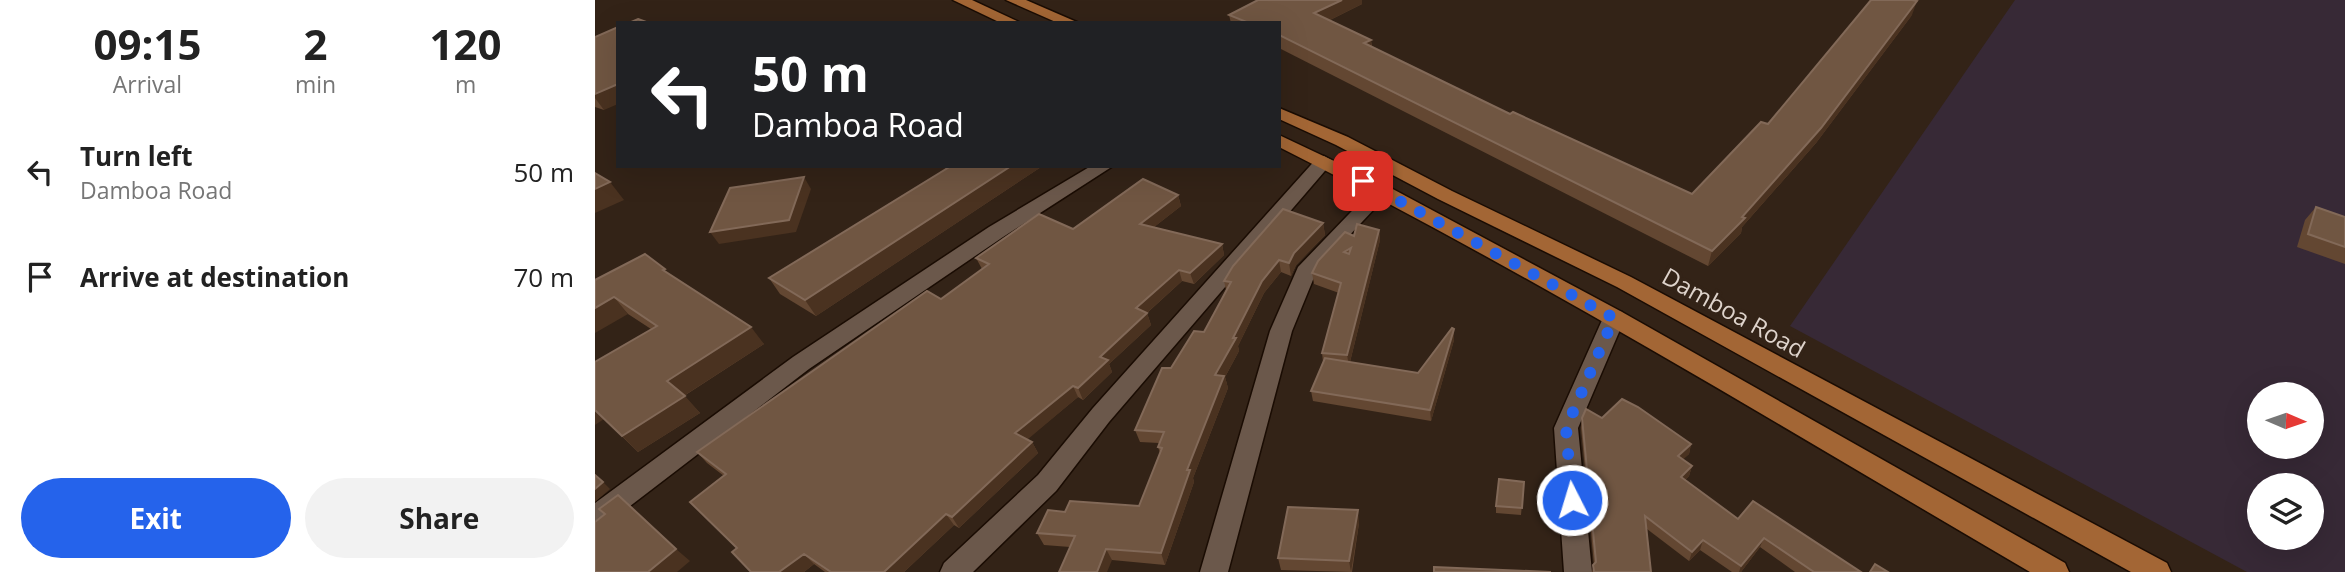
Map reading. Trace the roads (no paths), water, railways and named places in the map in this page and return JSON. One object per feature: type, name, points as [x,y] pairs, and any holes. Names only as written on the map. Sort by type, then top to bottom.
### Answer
[{"type":"main road","points":[[960,0],[1009,21]]},
{"type":"main road","points":[[1013,0],[1067,21]]},
{"type":"main road","name":"Damboa Road","points":[[1281,114],[1342,141],[1445,195],[1624,282],[2157,572]]},
{"type":"main road","points":[[1281,141],[1382,191],[1614,318],[2055,572]]},
{"type":"street","points":[[954,572],[1047,483],[1101,415],[1324,161]]},
{"type":"street","points":[[595,518],[801,363],[996,232],[1101,168]]},
{"type":"street","points":[[1214,572],[1281,331],[1308,267],[1382,191]]},
{"type":"street","points":[[1578,572],[1566,428],[1614,318]]}]
